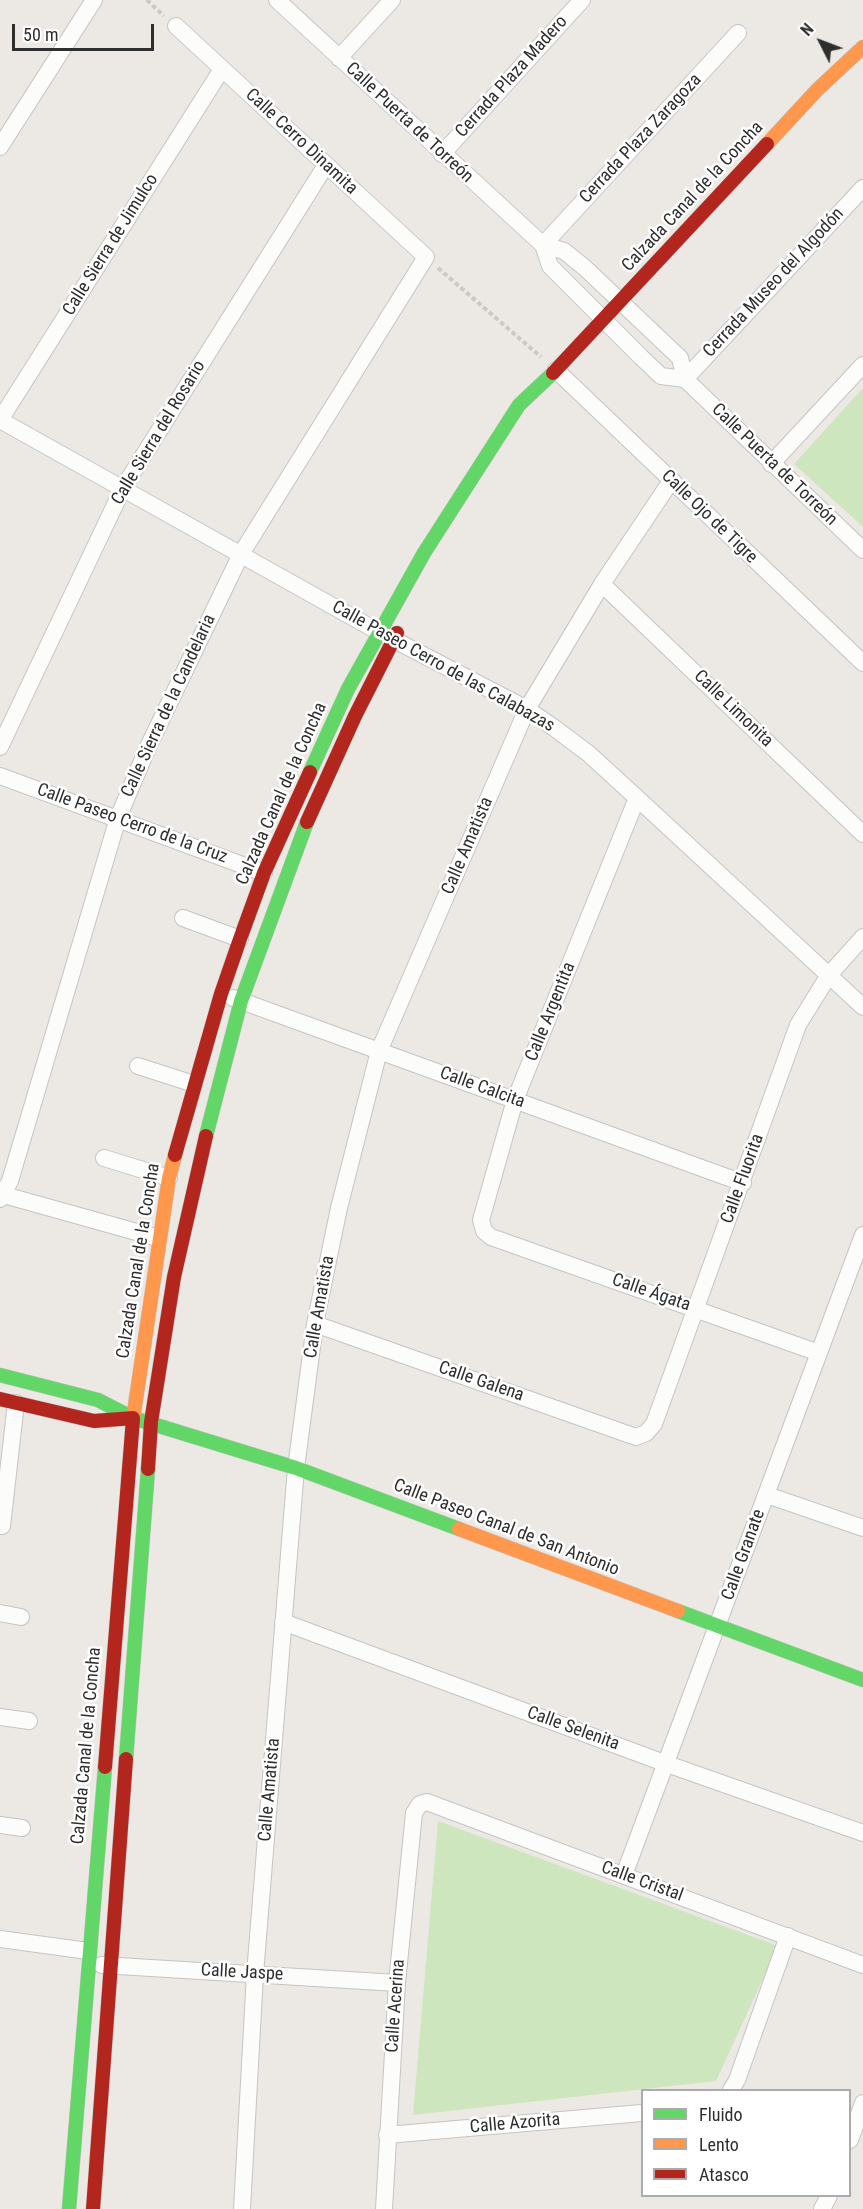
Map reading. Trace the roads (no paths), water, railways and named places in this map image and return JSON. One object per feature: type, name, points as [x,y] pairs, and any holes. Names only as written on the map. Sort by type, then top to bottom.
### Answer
[{"type":"street","points":[[0,147],[94,0]]},
{"type":"street","name":"Calle Puerta de Torreón","points":[[277,0],[543,245],[564,251],[620,301],[680,358],[685,379],[863,550]]},
{"type":"street","points":[[339,58],[392,0]]},
{"type":"street","name":"Cerrada Plaza Madero","points":[[442,154],[582,0]]},
{"type":"street","name":"Calle Cerro Dinamita","points":[[176,26],[426,257]]},
{"type":"street","name":"Cerrada Plaza Zaragoza","points":[[543,245],[738,33]]},
{"type":"street","name":"Calzada Canal de la Concha","points":[[69,2209],[87,1957],[133,1418],[158,1238],[169,1178],[221,994],[264,873],[318,751],[387,635],[494,441],[519,405],[554,372],[817,90],[863,47]]},
{"type":"street","name":"Calle Sierra de Jimulco","points":[[0,420],[222,69]]},
{"type":"street","name":"Calle Sierra del Rosario","points":[[0,747],[123,488],[326,165]]},
{"type":"street","name":"Cerrada Museo del Algodón","points":[[685,379],[863,188]]},
{"type":"street","name":"Calle Puerta de Torreón","points":[[543,245],[550,266],[661,376],[685,379]]},
{"type":"street","name":"Calle Sierra de la Candelaria","points":[[2,1197],[118,818],[187,663],[241,554],[426,257]]},
{"type":"street","points":[[771,464],[863,366]]},
{"type":"street","name":"Calzada Canal de la Concha","points":[[534,411],[546,393],[554,372]]},
{"type":"street","name":"Calle Ojo de Tigre","points":[[554,372],[863,663]]},
{"type":"street","name":"Calle Paseo Cerro de las Calabazas","points":[[0,420],[387,635],[527,709],[589,754],[863,1007]]},
{"type":"street","points":[[468,511],[503,456]]},
{"type":"street","name":"Calle Amatista","points":[[242,2209],[255,1974],[296,1468],[315,1324],[339,1208],[379,1051],[527,709],[602,584],[671,481]]},
{"type":"street","name":"Calle Limonita","points":[[602,584],[863,834]]},
{"type":"street","name":"Calzada Canal de la Concha","points":[[93,2209],[151,1422],[174,1276],[206,1135],[241,1001],[314,804],[387,635],[404,621]]},
{"type":"street","name":"Calle Paseo Cerro de la Cruz","points":[[0,776],[264,873]]},
{"type":"street","name":"Calle Argentita","points":[[484,1231],[481,1220],[515,1100],[637,798]]},
{"type":"street","points":[[183,918],[240,939]]},
{"type":"street","name":"Calle Fluorita","points":[[646,1433],[654,1424],[743,1183],[798,1025],[830,975],[863,937]]},
{"type":"street","name":"Calle Calcita","points":[[221,994],[743,1183]]},
{"type":"street","points":[[138,1066],[195,1084]]},
{"type":"street","points":[[104,1158],[169,1178]]},
{"type":"street","points":[[2,1197],[158,1238]]},
{"type":"street","name":"Calle Ágata","points":[[484,1231],[491,1237],[819,1353]]},
{"type":"street","name":"Calle Granate","points":[[624,1875],[863,1235]]},
{"type":"street","name":"Calle Galena","points":[[315,1324],[636,1437],[646,1433]]},
{"type":"street","points":[[0,1375],[98,1400],[133,1418]]},
{"type":"street","points":[[2,1526],[8,1401],[94,1422],[133,1418]]},
{"type":"street","name":"Calle Paseo Canal de San Antonio","points":[[133,1418],[296,1468],[717,1628],[863,1680]]},
{"type":"street","points":[[766,1495],[863,1528]]},
{"type":"street","points":[[0,1613],[21,1617]]},
{"type":"street","name":"Calle Selenita","points":[[283,1622],[667,1764],[863,1833]]},
{"type":"street","points":[[0,1717],[28,1721]]},
{"type":"street","name":"Calle Cristal","points":[[420,1804],[427,1803],[863,1965]]},
{"type":"street","name":"Calle Acerina","points":[[384,2209],[397,1983],[414,1813],[420,1804]]},
{"type":"street","points":[[0,1825],[21,1828]]},
{"type":"street","points":[[732,2089],[788,1936]]},
{"type":"street","name":"Calle Jaspe","points":[[0,1939],[87,1957],[112,1966],[397,1983]]},
{"type":"street","points":[[851,2135],[863,2103]]},
{"type":"street","name":"Calle Azorita","points":[[387,2135],[641,2113]]}]
